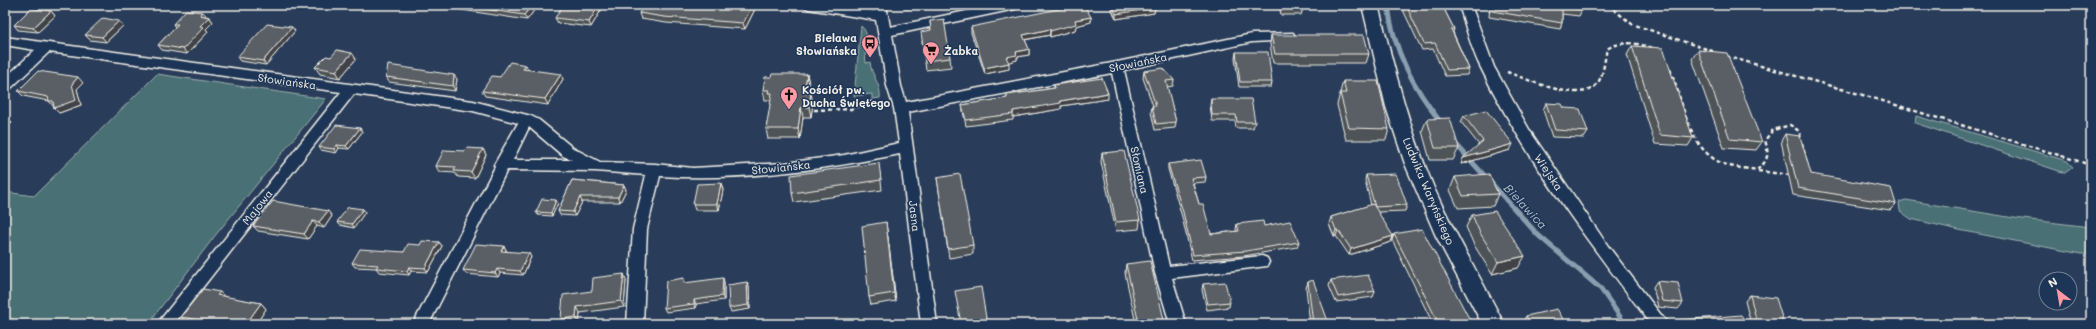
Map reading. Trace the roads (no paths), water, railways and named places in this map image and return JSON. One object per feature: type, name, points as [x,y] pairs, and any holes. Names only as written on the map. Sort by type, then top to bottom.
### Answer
[{"type":"main road","name":"Ludwika Waryńskiego","points":[[1370,5],[1371,35],[1419,173],[1457,257],[1493,324]]},
{"type":"street","points":[[808,5],[880,10]]},
{"type":"street","points":[[885,32],[1015,5]]},
{"type":"street","name":"Wiejska","points":[[1464,5],[1487,67],[1525,135],[1603,250],[1660,324]]},
{"type":"street","name":"Jasna","points":[[880,10],[894,86],[901,108],[930,324]]},
{"type":"street","name":"Słowiańska","points":[[901,108],[1117,67],[1252,38],[1269,36],[1303,36]]},
{"type":"street","name":"Słowiańska","points":[[5,41],[473,106],[526,120],[534,124],[568,152],[598,166]]},
{"type":"street","points":[[5,86],[47,46]]},
{"type":"street","name":"Słomiana","points":[[1117,67],[1163,273],[1178,324]]},
{"type":"street","name":"Majowa","points":[[165,324],[350,90]]},
{"type":"street","points":[[421,324],[501,165],[526,120]]},
{"type":"street","name":"Słowiańska","points":[[501,165],[598,166],[693,172],[785,168],[844,160],[906,147]]},
{"type":"street","points":[[635,324],[640,229],[655,169]]},
{"type":"street","points":[[1163,273],[1262,262]]},
{"type":"waterway","name":"Bielawica","points":[[1388,5],[1395,38],[1406,68],[1422,97],[1442,124]]},
{"type":"waterway","name":"Bielawica","points":[[1454,142],[1538,235],[1601,289],[1625,324]]},
{"type":"place","name":"Bielawa Słowiańska","points":[[870,58]]},
{"type":"place","name":"Żabka","points":[[931,65]]},
{"type":"place","name":"Kościół pw. Ducha Świętego","points":[[789,110]]}]
